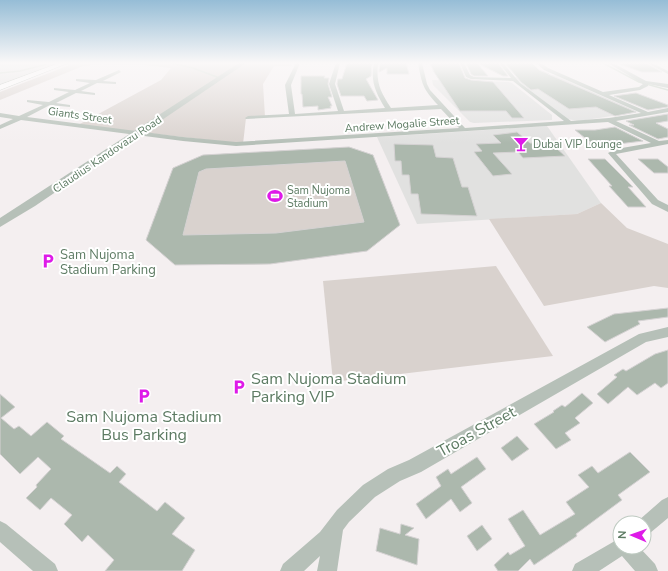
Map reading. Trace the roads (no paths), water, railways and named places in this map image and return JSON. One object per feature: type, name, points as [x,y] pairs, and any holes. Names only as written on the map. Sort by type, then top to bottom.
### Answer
[{"type":"street","points":[[60,90],[93,94]]},
{"type":"street","points":[[0,127],[80,90]]},
{"type":"street","name":"Claudius Kandovazu Road","points":[[0,223],[53,190],[203,90]]},
{"type":"street","points":[[289,90],[292,115]]},
{"type":"street","points":[[334,90],[342,112]]},
{"type":"street","points":[[377,90],[389,110]]},
{"type":"street","points":[[428,90],[442,107],[464,130]]},
{"type":"street","points":[[527,90],[570,123]]},
{"type":"street","points":[[593,90],[646,113]]},
{"type":"street","points":[[603,94],[630,90]]},
{"type":"street","points":[[30,101],[68,106]]},
{"type":"street","points":[[248,118],[442,107]]},
{"type":"street","name":"Andrew Mogalie Street","points":[[138,133],[236,144],[609,120],[668,110]]},
{"type":"street","name":"Giants Street","points":[[0,115],[138,133]]},
{"type":"street","points":[[609,120],[668,149]]},
{"type":"street","points":[[668,142],[616,151],[612,154],[655,202],[668,209]]},
{"type":"street","points":[[0,215],[53,190]]},
{"type":"street","name":"Claudius Kandovazu Road","points":[[0,228],[31,204]]},
{"type":"street","name":"Troas Street","points":[[290,571],[326,538],[335,526],[369,491],[643,338],[668,332]]},
{"type":"street","points":[[652,520],[668,506]]},
{"type":"street","points":[[327,571],[335,526]]},
{"type":"street","points":[[0,530],[48,571]]},
{"type":"street","points":[[582,571],[612,552]]},
{"type":"street","points":[[633,555],[648,571]]},
{"type":"place","name":"Dubai VIP Lounge","points":[[521,144]]},
{"type":"place","name":"Sam Nujoma Stadium","points":[[275,196]]},
{"type":"place","name":"Sam Nujoma Stadium Parking","points":[[48,261]]},
{"type":"place","name":"Sam Nujoma Stadium Parking VIP","points":[[239,387]]},
{"type":"place","name":"Sam Nujoma Stadium Bus Parking","points":[[144,396]]}]
